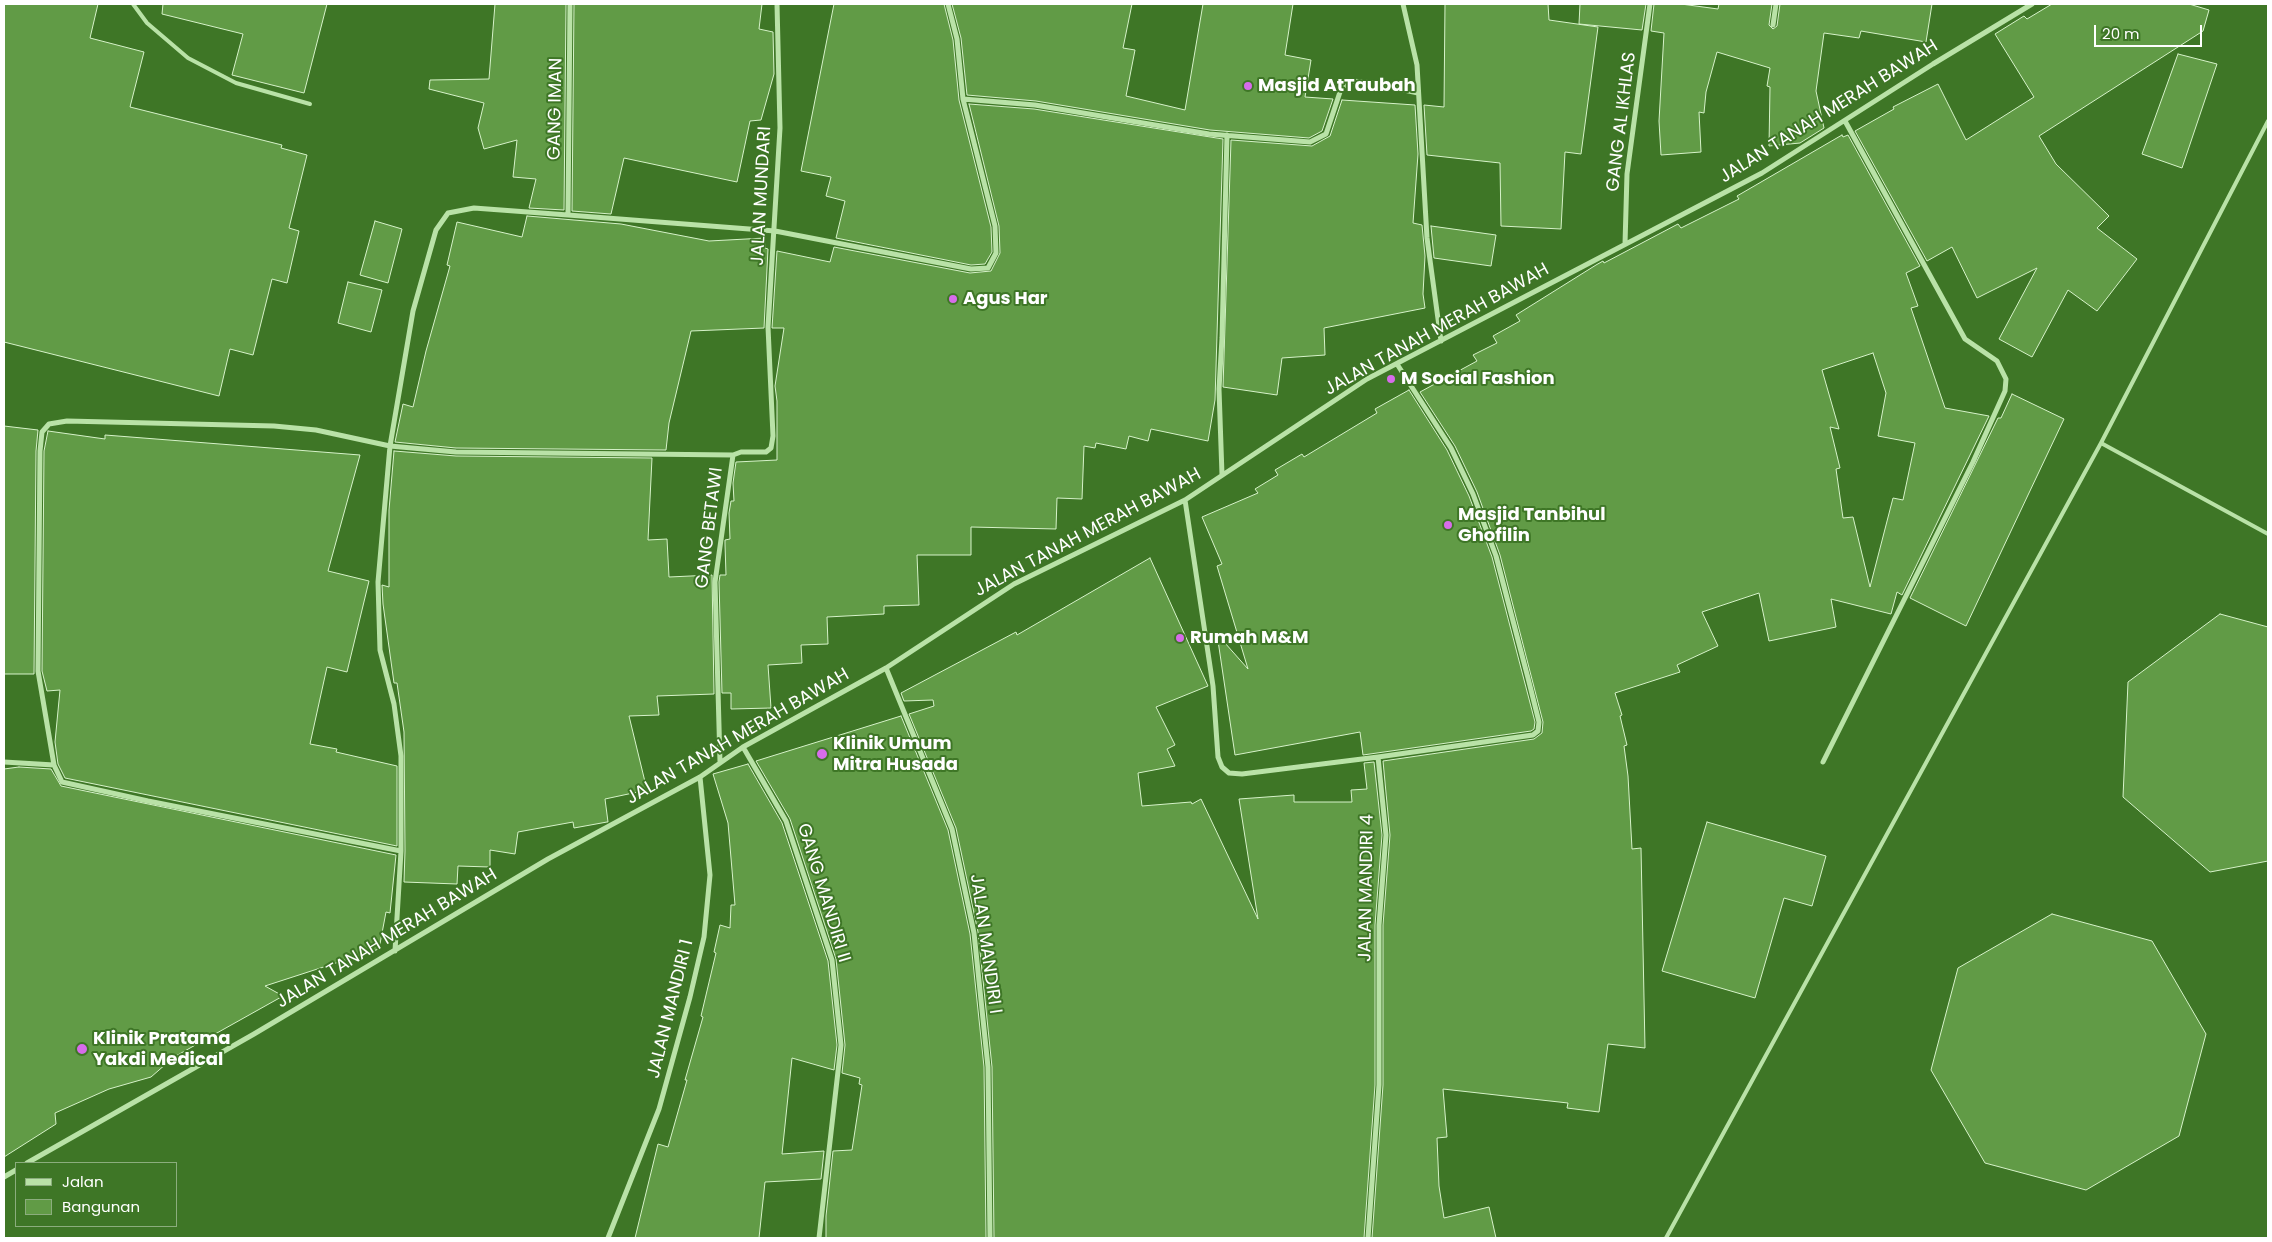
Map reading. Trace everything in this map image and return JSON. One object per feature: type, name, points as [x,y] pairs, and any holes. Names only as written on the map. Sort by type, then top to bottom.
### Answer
[{"type":"street","name":"GANG IMAN","points":[[568,215],[570,4]]},
{"type":"street","name":"JALAN MUNDARI","points":[[770,390],[768,327],[780,128],[777,4]]},
{"type":"street","points":[[394,951],[401,851],[401,756],[394,704],[380,650],[378,582],[390,446],[413,311],[436,230],[448,213],[474,208],[775,232],[971,269],[988,268],[996,253],[995,226],[963,99],[957,39],[948,4]]},
{"type":"street","points":[[1403,4],[1417,65],[1427,238],[1441,341]]},
{"type":"street","name":"GANG AL IKHLAS","points":[[1625,244],[1627,174],[1650,4]]},
{"type":"street","points":[[1774,25],[1776,4]]},
{"type":"street","name":"JALAN TANAH MERAH BAWAH","points":[[29,1162],[254,1034],[548,859],[700,777],[743,747],[886,668],[1014,584],[1185,500],[1367,379],[1762,174],[1933,64],[2032,4]]},
{"type":"street","points":[[963,99],[1035,106],[1227,135],[1310,142],[1318,140],[1326,134],[1342,88],[1349,81],[1367,82],[1418,92]]},
{"type":"street","points":[[1823,762],[1973,462],[2005,391],[2006,379],[1997,361],[1965,338],[1845,121]]},
{"type":"street","points":[[1222,475],[1219,389],[1227,135]]},
{"type":"street","points":[[1185,500],[1213,686],[1218,757],[1222,768],[1230,773],[1242,774],[1533,735],[1538,731],[1539,722],[1496,556],[1473,494],[1451,448],[1397,364]]},
{"type":"street","name":"GANG BETAWI","points":[[720,762],[715,582],[733,455],[741,452],[766,452],[772,448],[770,390]]},
{"type":"street","points":[[401,851],[62,782],[54,764],[38,671],[40,451],[42,432],[49,424],[67,421],[274,426],[316,430],[390,446],[456,452],[733,455]]},
{"type":"street","name":"JALAN MANDIRI I","points":[[886,668],[952,829],[974,933],[988,1066],[990,1238]]},
{"type":"street","name":"GANG MANDIRI II","points":[[743,747],[786,821],[832,960],[841,1044],[819,1238]]},
{"type":"street","name":"JALAN MANDIRI 4","points":[[1368,1238],[1379,1085],[1378,925],[1386,835],[1378,757]]},
{"type":"street","points":[[4,762],[54,764]]},
{"type":"street","name":"JALAN MANDIRI 1","points":[[608,1238],[659,1109],[690,997],[704,937],[710,875],[700,777]]},
{"type":"street","points":[[4,1177],[15,1171]]},
{"type":"lane","points":[[133,4],[147,23],[188,58],[236,83],[310,104]]},
{"type":"lane","points":[[1666,1238],[2101,443],[2268,122]]},
{"type":"lane","points":[[2101,443],[2268,534]]},
{"type":"building","points":[[4,4],[98,4],[90,38],[144,52],[130,107],[282,145],[281,148],[307,155],[289,228],[299,231],[287,283],[272,279],[253,355],[230,349],[219,396],[4,342]]},
{"type":"building","points":[[163,4],[327,4],[304,93],[232,75],[243,34],[162,14]]},
{"type":"building","points":[[495,4],[566,4],[564,210],[529,208],[536,179],[513,177],[517,140],[484,149],[478,128],[484,103],[429,89],[430,80],[489,79]]},
{"type":"building","points":[[574,4],[762,4],[759,29],[773,32],[774,74],[761,120],[750,121],[737,182],[624,158],[611,214],[572,211]]},
{"type":"building","points":[[834,4],[944,4],[953,40],[959,100],[991,227],[992,252],[985,264],[971,265],[836,238],[845,201],[826,196],[831,177],[801,171]]},
{"type":"building","points":[[952,4],[1132,4],[1123,48],[1135,50],[1126,96],[1185,110],[1203,4],[1293,4],[1285,55],[1311,60],[1305,97],[1333,99],[1322,131],[1309,138],[1210,130],[1036,101],[967,95],[961,38]]},
{"type":"building","points":[[1445,4],[1548,4],[1549,20],[1598,27],[1581,154],[1565,152],[1561,229],[1501,226],[1500,163],[1427,155],[1424,105],[1444,107]]},
{"type":"building","points":[[1580,4],[1646,4],[1642,30],[1579,24]]},
{"type":"building","points":[[1654,4],[1681,4],[1718,9],[1719,4],[1772,4],[1769,25],[1773,29],[1777,26],[1780,4],[1932,4],[1926,42],[1861,31],[1859,38],[1824,33],[1816,91],[1824,128],[1800,143],[1769,146],[1770,87],[1767,86],[1770,68],[1717,52],[1706,92],[1704,113],[1699,112],[1701,152],[1661,155],[1659,121],[1664,33],[1651,31]]},
{"type":"building","points":[[2052,4],[2189,4],[2209,10],[2203,31],[2039,136],[2056,164],[2109,216],[2097,228],[2137,259],[2097,311],[2068,290],[2032,357],[1999,339],[2037,268],[1977,298],[1952,247],[1927,261],[1855,131],[1894,109],[1893,107],[1938,84],[1966,140],[2034,97],[1995,34],[2024,16],[2027,19]]},
{"type":"building","points":[[2178,54],[2217,64],[2182,168],[2142,154]]},
{"type":"building","points":[[1342,100],[1415,105],[1418,154],[1413,223],[1422,225],[1425,256],[1423,294],[1425,308],[1324,328],[1325,355],[1282,358],[1277,395],[1223,387],[1231,140],[1312,146],[1330,136]]},
{"type":"building","points":[[969,104],[1034,109],[1223,139],[1215,400],[1208,441],[1151,429],[1148,441],[1129,436],[1126,449],[1096,443],[1095,448],[1084,446],[1082,499],[1057,498],[1056,529],[971,527],[971,555],[917,555],[919,605],[884,606],[884,614],[827,617],[828,644],[801,645],[802,663],[768,665],[771,708],[731,709],[731,693],[722,693],[719,582],[720,575],[726,575],[725,540],[730,539],[729,513],[731,501],[734,501],[733,483],[736,462],[777,460],[777,401],[775,386],[784,328],[772,328],[777,251],[830,262],[834,247],[970,273],[991,271],[1000,253],[999,226]]},
{"type":"building","points":[[1842,135],[1843,137],[1848,135],[1920,266],[1906,273],[1918,306],[1911,308],[1945,408],[1989,416],[1902,595],[1897,592],[1891,614],[1831,599],[1836,627],[1769,641],[1759,593],[1702,612],[1718,646],[1677,665],[1680,672],[1615,693],[1622,715],[1620,716],[1627,745],[1624,746],[1628,776],[1632,849],[1641,848],[1645,1048],[1608,1044],[1599,1112],[1567,1108],[1568,1103],[1443,1089],[1447,1137],[1437,1138],[1439,1186],[1444,1218],[1489,1207],[1496,1238],[1372,1238],[1383,1085],[1383,925],[1390,835],[1383,761],[1534,739],[1542,733],[1543,722],[1500,555],[1477,492],[1455,446],[1420,392],[1477,361],[1473,355],[1497,343],[1493,336],[1520,321],[1516,315],[1596,265],[1603,261],[1604,263],[1678,224],[1681,228],[1739,199],[1737,196]],"holes":[[[1873,353],[1886,393],[1878,436],[1915,443],[1903,500],[1893,498],[1870,587],[1853,517],[1843,518],[1836,469],[1840,468],[1830,427],[1839,429],[1822,370]]]},
{"type":"building","points":[[527,216],[621,224],[709,241],[765,238],[765,248],[768,249],[764,328],[691,331],[669,423],[666,450],[456,448],[395,442],[403,404],[413,407],[426,351],[450,266],[447,265],[457,222],[522,237]]},
{"type":"building","points":[[375,221],[402,229],[388,283],[360,275]]},
{"type":"building","points":[[1431,226],[1496,235],[1491,266],[1434,258]]},
{"type":"building","points":[[348,282],[382,290],[371,332],[338,323]]},
{"type":"building","points":[[1409,390],[1447,450],[1469,496],[1492,557],[1535,722],[1534,729],[1531,731],[1363,755],[1360,732],[1235,755],[1217,634],[1248,669],[1217,566],[1222,564],[1202,517],[1258,493],[1255,489],[1278,475],[1275,470],[1302,454],[1304,457],[1377,413],[1375,409]]},
{"type":"building","points":[[2012,394],[2064,419],[1966,626],[1910,598],[1998,418],[2001,418]]},
{"type":"building","points":[[4,426],[38,430],[36,451],[34,674],[4,674]]},
{"type":"building","points":[[48,431],[105,439],[105,435],[360,455],[328,571],[369,581],[347,672],[327,667],[310,744],[337,749],[336,752],[397,766],[397,846],[65,778],[58,764],[55,742],[60,690],[47,691],[42,671],[44,451]]},
{"type":"building","points":[[394,451],[456,456],[652,458],[648,540],[667,539],[669,577],[712,575],[714,694],[657,696],[659,715],[629,716],[647,790],[605,799],[608,822],[574,828],[573,822],[518,832],[515,854],[490,850],[490,867],[458,866],[457,884],[404,882],[404,732],[397,683],[394,683],[382,585],[389,587],[389,510]]},
{"type":"building","points":[[1150,558],[1208,686],[1156,707],[1175,745],[1167,749],[1175,766],[1138,773],[1142,806],[1191,802],[1192,804],[1201,799],[1258,919],[1239,799],[1294,795],[1294,802],[1352,802],[1351,790],[1367,789],[1364,763],[1374,762],[1382,835],[1375,925],[1375,1085],[1364,1238],[994,1238],[992,1067],[978,932],[956,828],[909,714],[934,706],[933,700],[904,701],[901,693],[1016,632],[1017,635]]},
{"type":"building","points":[[2220,614],[2268,627],[2268,861],[2210,872],[2123,797],[2128,682]]},
{"type":"building","points":[[901,716],[948,830],[970,934],[984,1067],[986,1238],[826,1238],[826,1216],[833,1151],[852,1150],[862,1085],[859,1084],[860,1078],[842,1073],[845,1045],[836,959],[790,819],[756,761]]},
{"type":"building","points":[[748,764],[782,823],[828,961],[837,1045],[834,1070],[792,1058],[782,1154],[824,1151],[821,1179],[765,1182],[759,1238],[635,1238],[658,1144],[668,1147],[687,1080],[685,1080],[703,1017],[701,1016],[716,953],[714,952],[720,925],[730,928],[731,905],[735,905],[728,823],[713,774]]},
{"type":"building","points":[[19,767],[51,769],[61,786],[396,855],[390,913],[386,912],[379,949],[265,986],[283,996],[174,1057],[151,1077],[109,1089],[55,1113],[56,1124],[4,1157],[4,769]]},
{"type":"building","points":[[1707,822],[1826,856],[1812,906],[1784,898],[1755,998],[1662,971]]},
{"type":"building","points":[[2052,914],[2152,941],[2206,1034],[2179,1136],[2086,1190],[1985,1163],[1931,1070],[1958,968]]},
{"type":"place","name":"Masjid AtTaubah","points":[[1248,86]]},
{"type":"place","name":"Agus Har","points":[[953,299]]},
{"type":"place","name":"M Social Fashion","points":[[1391,379]]},
{"type":"place","name":"Masjid Tanbihul Ghofilin","points":[[1448,525]]},
{"type":"place","name":"Rumah M&M","points":[[1180,638]]},
{"type":"place","name":"Klinik Umum Mitra Husada","points":[[822,754]]},
{"type":"place","name":"Klinik Pratama Yakdi Medical","points":[[82,1049]]}]
